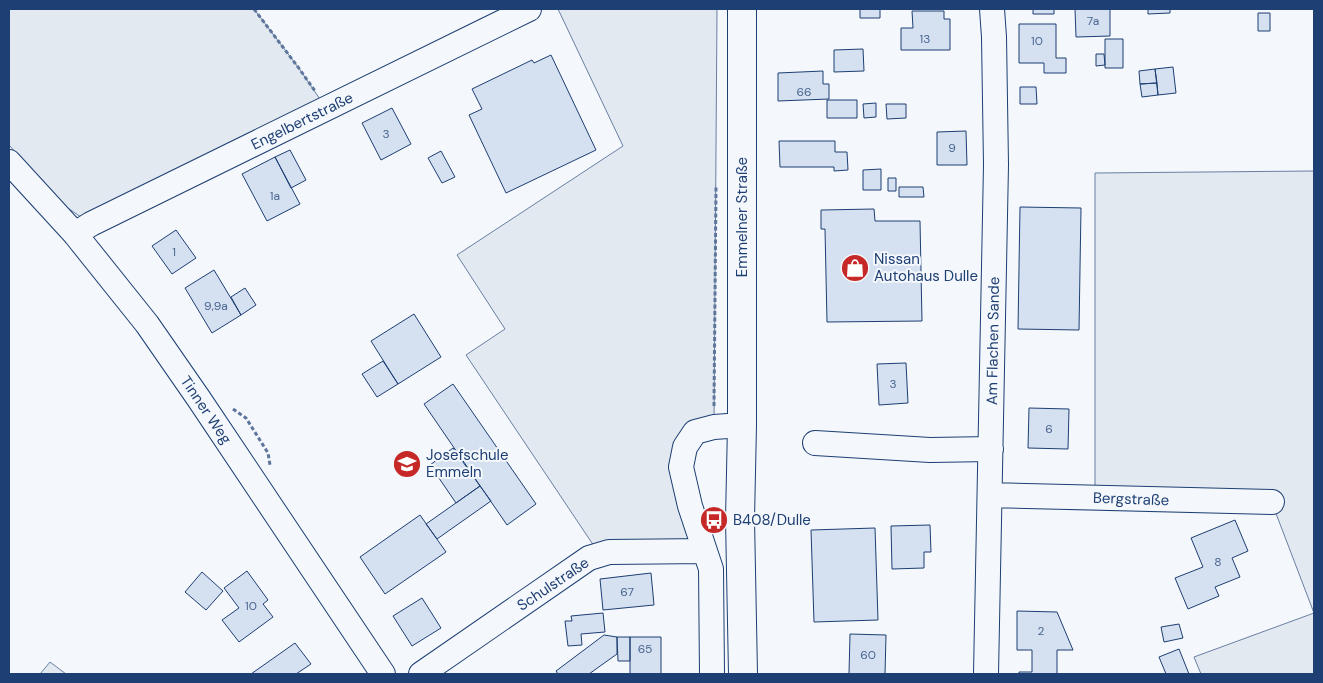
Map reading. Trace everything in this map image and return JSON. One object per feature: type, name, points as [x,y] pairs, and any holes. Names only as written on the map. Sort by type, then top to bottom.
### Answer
[{"type":"main road","name":"Emmelner Straße","points":[[742,9],[742,425],[740,528],[743,674]]},
{"type":"street","name":"Engelbertstraße","points":[[75,234],[90,224],[528,9]]},
{"type":"street","name":"Am Flachen Sande","points":[[986,674],[996,165],[992,9]]},
{"type":"street","name":"Tinner Weg","points":[[9,162],[75,234],[147,324],[200,399],[383,674]]},
{"type":"street","points":[[712,674],[711,569],[690,506],[681,467],[685,447],[695,432],[714,427],[742,425]]},
{"type":"street","points":[[815,443],[930,450],[991,449]]},
{"type":"street","name":"Bergstraße","points":[[990,495],[1272,502]]},
{"type":"street","name":"Schulstraße","points":[[420,674],[589,558],[609,552],[705,551]]},
{"type":"path","points":[[254,9],[298,66],[326,108]]},
{"type":"shaded area","points":[[9,9],[254,9],[326,108],[91,224],[62,204],[9,145]]},
{"type":"shaded area","points":[[558,9],[717,9],[714,427],[685,447],[705,551],[600,555],[466,355],[505,329],[457,255],[623,146]]},
{"type":"shaded area","points":[[1314,171],[1314,613],[1272,503],[1095,498],[1095,173]]},
{"type":"shaded area","points":[[1314,613],[1314,674],[1201,674],[1194,657]]},
{"type":"shaded area","points":[[50,662],[66,674],[40,674]]},
{"type":"building","points":[[860,9],[880,9],[880,18],[860,18]]},
{"type":"building","points":[[1033,9],[1054,9],[1054,14],[1033,14]]},
{"type":"building","points":[[1075,9],[1110,9],[1110,36],[1076,37]]},
{"type":"building","points":[[1148,9],[1170,9],[1170,13],[1148,14]]},
{"type":"building","points":[[912,11],[944,11],[944,19],[950,19],[950,50],[901,50],[901,28],[913,28]]},
{"type":"building","points":[[1258,13],[1270,13],[1270,31],[1258,31]]},
{"type":"building","points":[[1019,24],[1056,24],[1056,58],[1066,58],[1066,73],[1044,73],[1044,63],[1019,63]]},
{"type":"building","points":[[1105,39],[1123,39],[1123,68],[1105,68]]},
{"type":"building","points":[[863,49],[864,71],[834,72],[834,50]]},
{"type":"building","points":[[1096,54],[1104,54],[1105,65],[1096,66]]},
{"type":"building","points":[[551,55],[596,150],[506,193],[469,115],[482,109],[472,89],[532,60],[534,63]]},
{"type":"building","points":[[1173,67],[1176,93],[1158,95],[1155,69]]},
{"type":"building","points":[[1155,69],[1157,83],[1140,84],[1139,71]]},
{"type":"building","points":[[823,71],[823,84],[829,84],[829,99],[778,101],[778,73]]},
{"type":"building","points":[[1157,83],[1158,95],[1142,97],[1140,84]]},
{"type":"building","points":[[1020,87],[1036,87],[1037,104],[1020,104]]},
{"type":"building","points":[[827,100],[857,100],[857,118],[827,118]]},
{"type":"building","points":[[876,103],[876,117],[864,118],[863,104]]},
{"type":"building","points":[[886,104],[906,104],[906,118],[887,119]]},
{"type":"building","points":[[392,108],[411,144],[381,160],[362,123]]},
{"type":"building","points":[[966,131],[967,165],[937,165],[937,132]]},
{"type":"building","points":[[779,141],[835,141],[835,152],[847,152],[848,170],[834,171],[834,167],[780,167]]},
{"type":"building","points":[[290,150],[306,180],[291,188],[275,157]]},
{"type":"building","points":[[441,151],[455,177],[442,183],[428,158]]},
{"type":"building","points":[[275,157],[300,204],[267,221],[242,174]]},
{"type":"building","points":[[881,169],[881,190],[863,190],[863,170]]},
{"type":"building","points":[[888,178],[896,178],[896,191],[888,191]]},
{"type":"building","points":[[899,187],[923,187],[924,197],[899,197]]},
{"type":"building","points":[[1020,207],[1081,208],[1079,330],[1018,329]]},
{"type":"building","points":[[874,209],[875,221],[920,221],[922,321],[827,322],[825,229],[821,229],[821,210]]},
{"type":"building","points":[[176,230],[196,258],[172,274],[152,246]]},
{"type":"building","points":[[214,270],[241,315],[212,333],[185,288]]},
{"type":"building","points":[[245,288],[256,305],[241,315],[231,297]]},
{"type":"building","points":[[414,314],[441,357],[398,384],[371,341]]},
{"type":"building","points":[[383,361],[398,384],[377,397],[362,374]]},
{"type":"building","points":[[906,363],[908,403],[879,405],[877,364]]},
{"type":"building","points":[[453,384],[536,504],[507,525],[424,404]]},
{"type":"building","points":[[1029,408],[1069,409],[1068,449],[1028,448]]},
{"type":"building","points":[[453,448],[480,486],[456,503],[430,465]]},
{"type":"building","points":[[480,486],[491,501],[437,539],[426,524]]},
{"type":"building","points":[[420,515],[446,552],[385,594],[360,557]]},
{"type":"building","points":[[1235,520],[1248,551],[1232,558],[1240,577],[1215,587],[1219,596],[1188,609],[1175,578],[1203,567],[1191,538]]},
{"type":"building","points":[[930,525],[931,552],[924,552],[924,568],[892,569],[891,526]]},
{"type":"building","points":[[875,528],[878,620],[814,622],[811,530]]},
{"type":"building","points":[[247,571],[268,600],[263,604],[273,617],[239,642],[222,620],[239,608],[224,588]]},
{"type":"building","points":[[202,572],[223,591],[206,610],[185,592]]},
{"type":"building","points":[[651,573],[654,605],[603,610],[600,579]]},
{"type":"building","points":[[422,598],[441,628],[412,646],[393,616]]},
{"type":"building","points":[[1017,611],[1057,612],[1073,650],[1057,650],[1057,674],[1019,674],[1019,672],[1032,672],[1032,650],[1017,650]]},
{"type":"building","points":[[603,613],[605,632],[581,634],[582,645],[568,646],[565,621],[572,621],[571,616]]},
{"type":"building","points":[[1179,624],[1183,638],[1164,642],[1161,627]]},
{"type":"building","points":[[850,634],[886,635],[885,674],[849,674]]},
{"type":"building","points":[[604,635],[617,637],[617,654],[589,674],[558,674],[556,671]]},
{"type":"building","points":[[617,637],[630,637],[630,661],[618,661]]},
{"type":"building","points":[[630,637],[661,637],[661,674],[630,674]]},
{"type":"building","points":[[295,643],[311,664],[296,674],[251,674]]},
{"type":"building","points":[[1179,649],[1189,674],[1166,674],[1159,657]]},
{"type":"place","name":"Nissan Autohaus Dulle","points":[[855,268]]},
{"type":"place","name":"Josefschule Emmeln","points":[[407,464]]},
{"type":"place","name":"B408/Dulle","points":[[714,520]]}]
